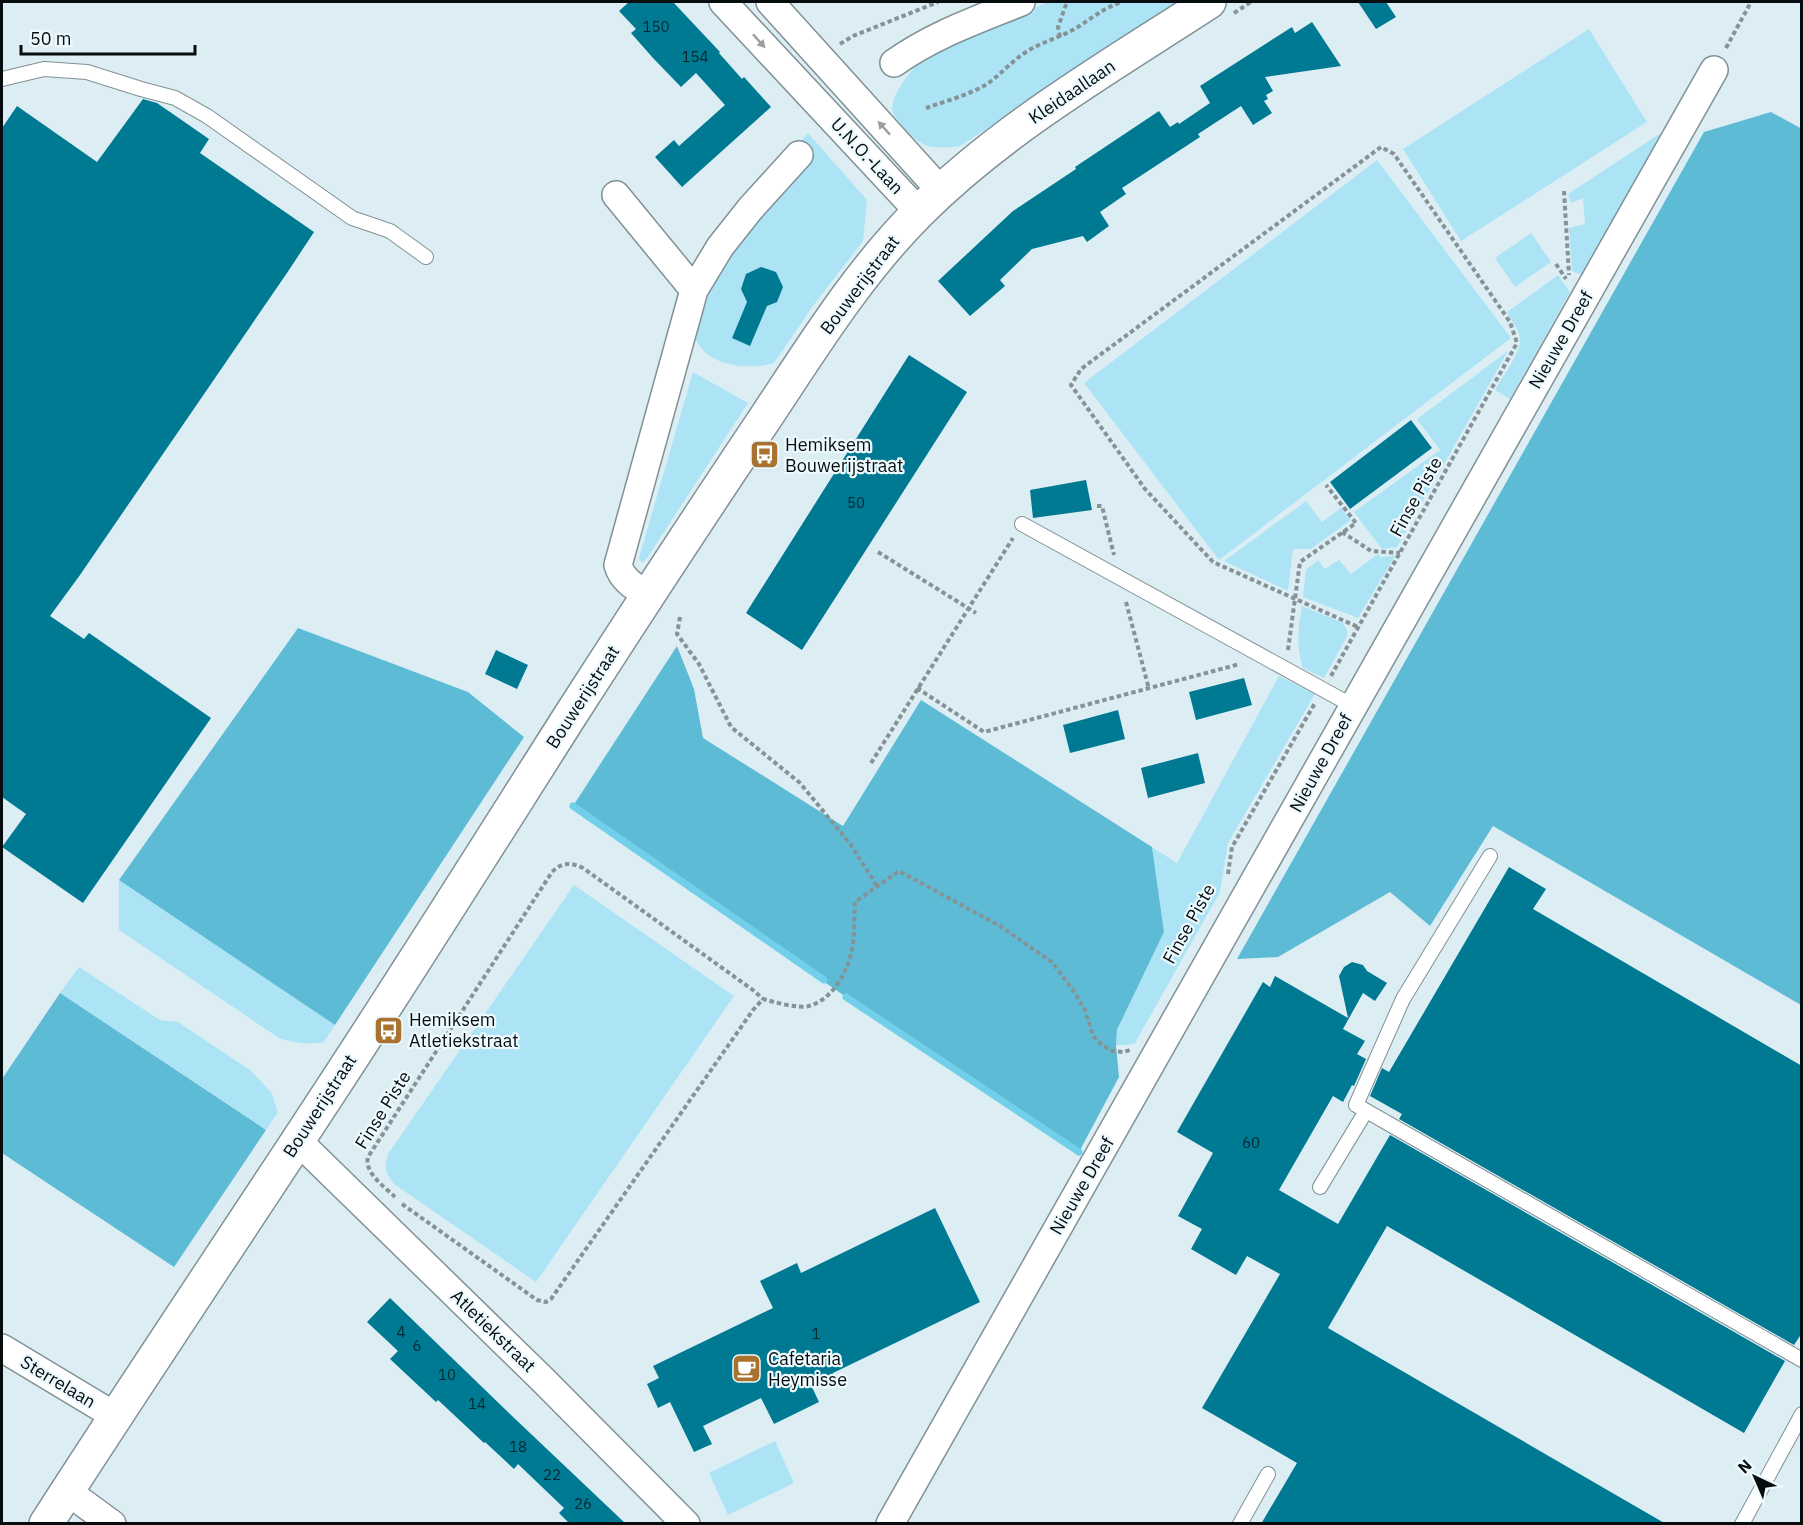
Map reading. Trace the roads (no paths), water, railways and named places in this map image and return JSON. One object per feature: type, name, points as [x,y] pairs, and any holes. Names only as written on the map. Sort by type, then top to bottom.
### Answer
[{"type":"street","name":"U.N.O.-Laan","points":[[723,2],[814,100],[930,202]]},
{"type":"street","name":"U.N.O.-Laan","points":[[770,2],[839,78],[930,202]]},
{"type":"street","points":[[894,63],[940,35],[1021,2]]},
{"type":"street","name":"Kleidaallaan","points":[[930,202],[979,159],[1043,109],[1209,2]]},
{"type":"street","name":"Nieuwe Dreef","points":[[890,1524],[1714,70]]},
{"type":"street","points":[[814,100],[839,78]]},
{"type":"street","points":[[648,595],[620,573],[618,565],[694,290],[720,247],[744,216],[800,155]]},
{"type":"street","points":[[616,195],[694,290]]},
{"type":"street","name":"Bouwerijstraat","points":[[46,1524],[298,1141],[648,595],[786,387],[856,286],[893,240],[930,202]]},
{"type":"street","name":"Atletiekstraat","points":[[298,1141],[542,1379],[686,1524]]},
{"type":"street","name":"Sterrelaan","points":[[2,1348],[115,1416]]},
{"type":"street","points":[[67,1491],[112,1524]]},
{"type":"lane","points":[[2,79],[44,69],[87,72],[175,98],[207,116],[352,218],[390,231],[426,257]]},
{"type":"lane","points":[[1022,524],[1353,706]]},
{"type":"lane","points":[[1490,855],[1403,999],[1356,1106],[1802,1360]]},
{"type":"lane","points":[[1320,1187],[1366,1111]]},
{"type":"lane","points":[[1742,1524],[1802,1414]]},
{"type":"lane","points":[[1240,1524],[1268,1474]]},
{"type":"waterway","points":[[573,806],[824,980]]},
{"type":"waterway","points":[[846,997],[1079,1152]]},
{"type":"place","name":"Hemiksem Bouwerijstraat","points":[[764,455]]},
{"type":"place","name":"Hemiksem Atletiekstraat","points":[[388,1030]]},
{"type":"place","name":"Cafetaria Heymisse","points":[[747,1369]]}]
